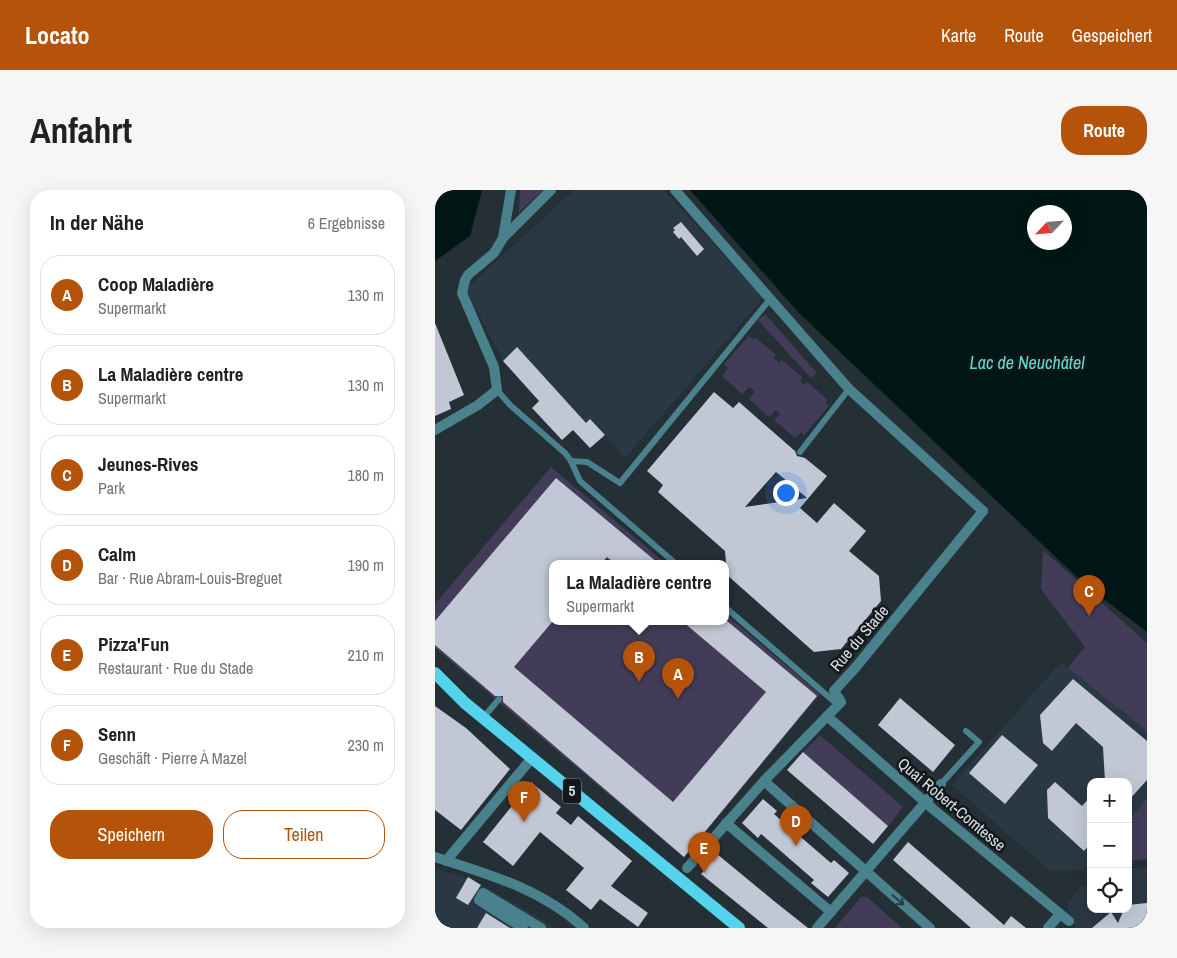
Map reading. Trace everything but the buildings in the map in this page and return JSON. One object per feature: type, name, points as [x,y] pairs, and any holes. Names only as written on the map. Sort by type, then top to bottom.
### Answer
[{"type":"main road","name":"5","points":[[435,672],[465,703],[739,928]]},
{"type":"main road","name":"5","points":[[435,686],[465,703]]},
{"type":"street","points":[[503,238],[511,190]]},
{"type":"street","points":[[435,430],[477,405],[497,390],[494,367],[462,293],[465,280],[495,252],[503,238],[551,190]]},
{"type":"street","points":[[675,190],[849,389]]},
{"type":"street","name":"Rue du Stade","points":[[838,705],[841,702],[834,691],[983,511],[849,389]]},
{"type":"street","points":[[687,868],[764,780],[838,705]]},
{"type":"street","name":"Quai Robert-Comtesse","points":[[827,716],[925,802],[1069,921]]},
{"type":"street","points":[[446,861],[531,758]]},
{"type":"street","points":[[764,780],[930,928]]},
{"type":"street","points":[[817,928],[941,784]]},
{"type":"street","points":[[726,823],[831,912]]},
{"type":"street","points":[[435,858],[499,878],[531,892],[551,902],[584,928]]},
{"type":"street","points":[[523,928],[479,900],[483,893],[541,928]]},
{"type":"street","points":[[1048,928],[1060,914]]},
{"type":"lane","points":[[571,461],[587,462],[620,483],[771,298]]},
{"type":"lane","points":[[800,452],[849,389]]},
{"type":"lane","points":[[497,390],[510,405],[571,461],[580,481],[672,560]]},
{"type":"lane","points":[[729,610],[838,705]]},
{"type":"lane","points":[[483,718],[499,699]]},
{"type":"lane","points":[[941,784],[979,742],[966,731]]},
{"type":"shaded area","points":[[520,190],[543,190],[519,212]]},
{"type":"shaded area","points":[[574,190],[664,190],[763,298],[625,458],[605,435],[590,448],[573,430],[562,440],[532,408],[539,401],[503,361],[466,289]]},
{"type":"shaded area","points":[[765,314],[817,373],[811,378],[758,320]]},
{"type":"shaded area","points":[[749,336],[753,339],[755,337],[776,355],[774,358],[779,363],[782,360],[803,378],[800,381],[804,385],[807,382],[828,400],[825,403],[829,406],[804,435],[801,432],[795,438],[774,420],[780,414],[776,410],[769,417],[749,399],[755,392],[749,387],[742,394],[722,376],[728,368],[724,364]]},
{"type":"shaded area","points":[[551,467],[661,560],[549,560],[549,625],[729,625],[729,617],[820,694],[684,858],[435,648],[435,604]]},
{"type":"shaded area","points":[[1043,550],[1147,643],[1147,731],[1068,668],[1085,647],[1041,589]]},
{"type":"shaded area","points":[[1061,662],[1147,731],[1147,798],[1132,817],[1132,778],[1087,778],[1087,870],[1050,871],[952,785]]},
{"type":"shaded area","points":[[820,735],[903,807],[888,826],[803,752]]},
{"type":"shaded area","points":[[1147,798],[1147,859],[1132,861],[1132,817]]},
{"type":"shaded area","points":[[1147,867],[1147,928],[1075,928],[1067,904],[1080,887],[1087,884],[1087,913],[1132,913],[1132,869]]},
{"type":"shaded area","points":[[435,869],[463,877],[493,891],[556,928],[435,928]]},
{"type":"shaded area","points":[[861,897],[867,897],[902,928],[835,928]]},
{"type":"water","points":[[435,190],[482,190],[470,236],[435,261]]},
{"type":"water","name":"Lac de Neuchâtel","points":[[690,190],[1147,190],[1147,632],[1084,584],[798,312]]},
{"type":"place","name":"Jeunes-Rives","points":[[1089,616]]},
{"type":"place","name":"La Maladière centre","points":[[639,682]]},
{"type":"place","name":"Coop Maladière","points":[[678,699]]},
{"type":"place","name":"Senn","points":[[524,822]]},
{"type":"place","name":"Calm","points":[[796,846]]},
{"type":"place","name":"Pizza'Fun","points":[[704,873]]}]
